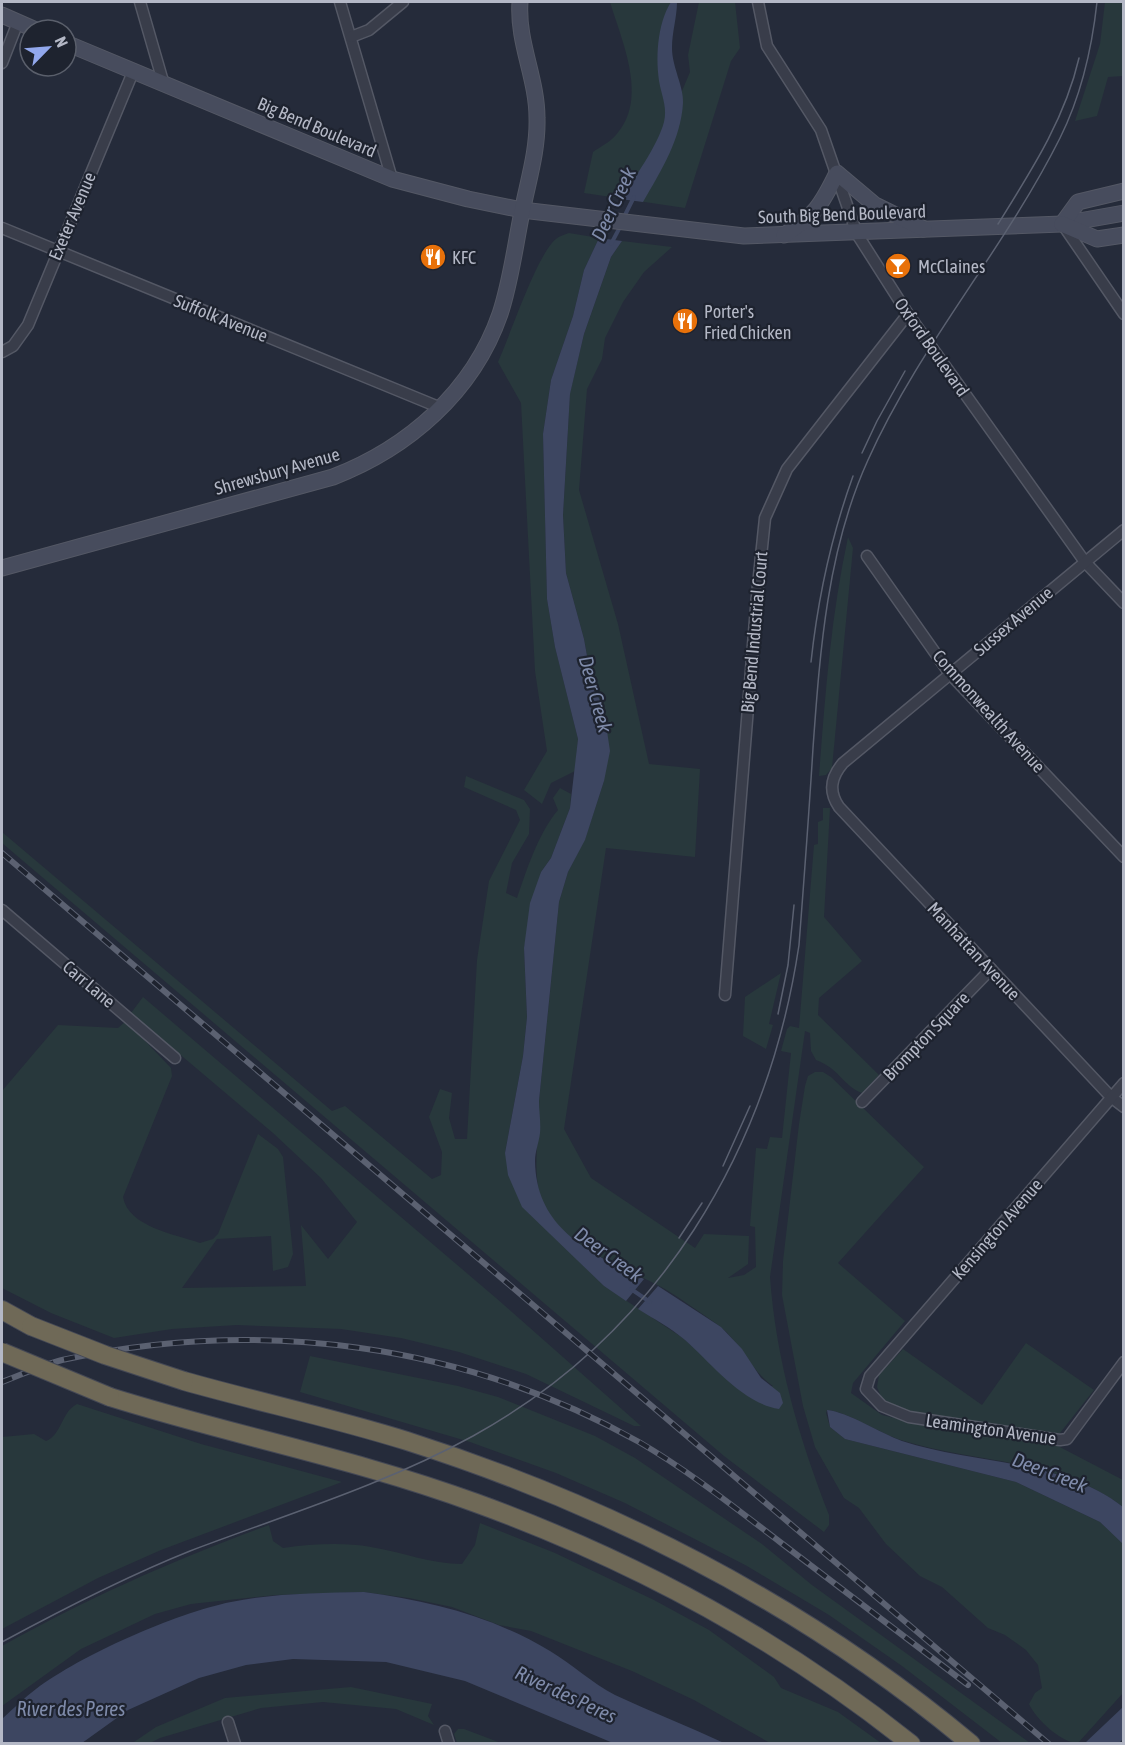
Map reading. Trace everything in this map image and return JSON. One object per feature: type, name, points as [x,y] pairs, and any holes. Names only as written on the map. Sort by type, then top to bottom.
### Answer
[{"type":"highway","points":[[2,1310],[31,1326],[69,1342],[184,1381],[405,1441],[551,1492],[627,1525],[754,1591],[855,1655],[966,1739]]},
{"type":"highway","points":[[2,1352],[110,1397],[476,1502],[589,1549],[680,1592],[830,1683],[911,1743]]},
{"type":"main road","name":"Shrewsbury Avenue","points":[[2,568],[333,477],[374,459],[398,444],[441,408],[475,364],[499,317],[537,140],[537,116],[520,33],[520,2]]},
{"type":"main road","points":[[2,15],[18,22]]},
{"type":"main road","name":"Big Bend Boulevard","points":[[78,48],[323,148],[392,179],[468,200],[562,215]]},
{"type":"main road","points":[[784,235],[814,214],[822,205],[837,172],[875,205],[926,230]]},
{"type":"main road","points":[[1124,191],[1077,202],[1062,224],[1097,239],[1124,235]]},
{"type":"main road","name":"South Big Bend Boulevard","points":[[562,215],[744,236],[857,234],[1062,224],[1124,213]]},
{"type":"street","points":[[140,2],[164,85]]},
{"type":"street","points":[[340,2],[392,179]]},
{"type":"street","points":[[351,37],[369,30],[403,2]]},
{"type":"street","name":"Oxford Boulevard","points":[[758,2],[766,46],[821,130],[857,234],[908,314],[1085,562],[1124,603]]},
{"type":"street","points":[[2,63],[18,22]]},
{"type":"street","name":"Exeter Avenue","points":[[2,352],[13,346],[28,325],[133,72]]},
{"type":"street","points":[[1062,224],[1124,314]]},
{"type":"street","name":"Suffolk Avenue","points":[[2,228],[441,408]]},
{"type":"street","name":"Big Bend Industrial Court","points":[[725,995],[765,518],[787,469],[908,314]]},
{"type":"street","name":"Sussex Avenue","points":[[831,790],[833,777],[843,763],[1124,530]]},
{"type":"street","name":"Commonwealth Avenue","points":[[867,556],[950,674],[1124,857]]},
{"type":"street","name":"Manhattan Avenue","points":[[831,790],[839,807],[1111,1097],[1124,1107]]},
{"type":"street","name":"Carr Lane","points":[[2,910],[175,1058]]},
{"type":"street","name":"Brompton Square","points":[[862,1102],[991,969]]},
{"type":"street","name":"Kensington Avenue","points":[[870,1376],[1124,1083]]},
{"type":"street","name":"Leamington Avenue","points":[[870,1376],[866,1389],[875,1401],[909,1417],[1052,1440],[1067,1439],[1124,1362]]},
{"type":"street","points":[[228,1722],[234,1743]]},
{"type":"street","points":[[445,1731],[449,1743]]},
{"type":"shaded area","points":[[610,2],[671,2],[663,24],[659,66],[666,104],[682,91],[690,72],[688,55],[699,2],[735,2],[740,48],[731,61],[685,208],[584,193],[593,152],[616,135],[626,121],[631,105],[630,70]]},
{"type":"shaded area","points":[[1105,2],[1123,2],[1123,76],[1108,77],[1097,116],[1075,121],[1100,44]]},
{"type":"shaded area","points":[[569,233],[599,238],[584,270],[573,316],[551,380],[543,434],[547,599],[555,647],[578,739],[575,771],[551,783],[542,804],[524,790],[547,751],[535,671],[521,403],[498,362],[524,296],[541,261],[556,239]]},
{"type":"shaded area","points":[[622,241],[672,247],[644,272],[623,302],[605,338],[602,359],[587,389],[579,490],[618,624],[649,764],[700,769],[695,857],[606,848],[564,1129],[591,1178],[695,1248],[704,1234],[749,1236],[748,1264],[728,1278],[744,1275],[756,1267],[755,1227],[750,1226],[756,1148],[767,1149],[770,1137],[782,1138],[791,1053],[781,1051],[787,1029],[790,1026],[799,1028],[814,845],[818,844],[818,822],[823,820],[823,808],[830,808],[824,917],[862,961],[819,998],[818,1015],[879,1075],[862,1093],[855,1090],[831,1068],[816,1060],[811,1051],[810,1033],[805,1031],[770,1277],[773,1308],[790,1398],[829,1515],[829,1525],[824,1532],[724,1456],[2,843],[2,832],[332,1111],[345,1106],[432,1179],[441,1175],[442,1152],[429,1117],[440,1089],[452,1093],[449,1118],[455,1139],[467,1139],[477,960],[489,881],[520,820],[516,810],[464,787],[466,776],[524,800],[530,809],[529,834],[512,863],[506,893],[517,898],[539,841],[558,810],[553,798],[560,788],[571,794],[570,808],[551,858],[541,872],[524,948],[527,1017],[523,1056],[505,1153],[580,1262],[604,1286],[683,1338],[739,1389],[773,1386],[718,1325],[665,1289],[592,1252],[559,1228],[547,1213],[538,1184],[536,1160],[539,1101],[559,902],[568,872],[585,839],[604,781],[604,711],[591,678],[584,639],[566,573],[563,515],[570,393],[584,334],[611,257]]},
{"type":"shaded area","points":[[848,537],[853,548],[832,768],[826,775],[819,776],[833,626]]},
{"type":"shaded area","points":[[781,973],[769,1024],[773,1025],[766,1049],[743,1036],[745,997]]},
{"type":"shaded area","points":[[143,997],[496,1298],[641,1426],[634,1426],[526,1374],[459,1352],[401,1338],[341,1329],[237,1325],[172,1329],[114,1338],[51,1313],[2,1288],[2,1091],[58,1025],[118,1028],[126,1021],[171,1068],[172,1076],[123,1197],[134,1216],[143,1222],[154,1228],[200,1243],[213,1239],[218,1234],[258,1134],[278,1149],[283,1157],[293,1254],[288,1267],[273,1271],[271,1236],[217,1239],[182,1288],[306,1286],[301,1225],[328,1259],[357,1222],[321,1178],[273,1133],[131,1013]]},
{"type":"shaded area","points":[[815,1072],[823,1072],[831,1077],[924,1167],[838,1263],[905,1321],[853,1383],[851,1393],[882,1415],[911,1422],[1056,1445],[1123,1480],[1123,1507],[1099,1491],[1045,1471],[904,1441],[845,1415],[827,1410],[826,1413],[830,1427],[845,1439],[1016,1482],[1100,1522],[1124,1544],[1123,1693],[1078,1743],[1057,1735],[1032,1710],[1029,1704],[1035,1693],[1042,1688],[1038,1665],[1026,1650],[1005,1635],[988,1628],[942,1587],[920,1576],[886,1544],[859,1508],[844,1498],[815,1447],[803,1406],[782,1295],[783,1261],[799,1124],[808,1076]]},
{"type":"shaded area","points":[[1026,1343],[1094,1390],[1060,1433],[1053,1434],[912,1413],[882,1399],[877,1387],[879,1375],[903,1349],[982,1405]]},
{"type":"shaded area","points":[[310,1356],[458,1386],[498,1397],[595,1436],[635,1458],[762,1544],[812,1585],[1030,1743],[1002,1743],[902,1666],[829,1615],[747,1566],[625,1503],[556,1473],[470,1442],[300,1392]]},
{"type":"shaded area","points":[[77,1404],[201,1444],[342,1482],[161,1550],[98,1578],[2,1629],[2,1437],[34,1434],[46,1441],[55,1434],[68,1412]]},
{"type":"shaded area","points":[[480,1523],[555,1553],[654,1600],[709,1630],[774,1677],[781,1688],[838,1712],[881,1743],[770,1743],[694,1700],[632,1671],[531,1631],[499,1625],[452,1607],[364,1592],[276,1595],[191,1604],[155,1614],[81,1649],[2,1706],[2,1646],[100,1595],[234,1538],[269,1525],[273,1541],[283,1548],[350,1544],[439,1562],[462,1564],[475,1545]]},
{"type":"shaded area","points":[[351,1687],[432,1704],[428,1716],[434,1725],[396,1709],[323,1702],[261,1708],[150,1743],[131,1744],[156,1727],[225,1698]]},
{"type":"shaded area","points":[[458,1729],[464,1729],[501,1743],[457,1743],[454,1734]]},
{"type":"water","points":[[671,2],[677,2],[672,48],[683,97],[678,129],[669,154],[643,202],[620,199],[651,151],[664,122],[665,108],[658,76],[658,42],[666,11]]},
{"type":"water","points":[[599,238],[622,241],[611,257],[584,334],[570,394],[563,515],[566,573],[584,639],[591,678],[604,711],[610,751],[604,781],[585,840],[568,872],[559,902],[539,1101],[540,1133],[535,1161],[538,1185],[545,1204],[556,1221],[586,1248],[644,1279],[626,1301],[604,1286],[522,1207],[508,1175],[505,1153],[523,1056],[527,1017],[524,948],[530,903],[541,872],[551,858],[570,808],[578,739],[555,647],[547,599],[543,434],[551,380],[573,316],[584,270]]},
{"type":"water","points":[[658,1286],[721,1327],[742,1349],[761,1378],[780,1393],[783,1403],[779,1409],[752,1399],[740,1391],[680,1336],[638,1309]]},
{"type":"water","points":[[827,1410],[844,1415],[902,1441],[930,1449],[1045,1471],[1072,1479],[1098,1491],[1123,1507],[1123,1544],[1100,1522],[1016,1482],[845,1439],[830,1427]]},
{"type":"water","name":"River des Peres","points":[[364,1592],[437,1605],[506,1628],[550,1651],[615,1695],[724,1743],[613,1743],[465,1681],[386,1662],[293,1659],[246,1665],[199,1678],[128,1710],[82,1743],[2,1743],[2,1719],[36,1689],[103,1649],[157,1625],[184,1615],[248,1599],[298,1594]]},
{"type":"water","points":[[1123,1707],[1123,1739],[1119,1743],[1085,1743]]},
{"type":"waterway","name":"Deer Creek","points":[[624,217],[634,197]]},
{"type":"waterway","name":"Deer Creek","points":[[611,244],[620,227]]},
{"type":"waterway","name":"Deer Creek","points":[[631,1289],[650,1302]]},
{"type":"tram line","points":[[2,1642],[94,1594],[166,1561],[405,1470],[473,1436],[539,1394],[598,1345],[650,1290],[694,1230],[731,1164],[761,1095],[784,1021],[799,945],[823,638],[834,565],[854,494],[868,460],[912,377],[1014,220],[1060,138],[1074,106],[1084,72],[1097,2]]},
{"type":"tram line","points":[[998,224],[1046,144],[1065,102],[1079,58]]},
{"type":"tram line","points":[[862,453],[905,371]]},
{"type":"tram line","points":[[811,662],[826,568],[853,476]]},
{"type":"tram line","points":[[778,1014],[788,965],[794,905]]},
{"type":"tram line","points":[[723,1166],[750,1106]]},
{"type":"tram line","points":[[679,1238],[702,1203]]},
{"type":"railway","points":[[2,853],[1049,1744]]},
{"type":"railway","points":[[2,1382],[62,1360],[136,1347],[211,1341],[285,1341],[358,1348],[431,1361],[502,1381],[572,1408],[639,1442],[676,1465],[968,1685]]},
{"type":"place","name":"KFC","points":[[433,257]]},
{"type":"place","name":"McClaines","points":[[898,266]]},
{"type":"place","name":"Porter's Fried Chicken","points":[[685,321]]}]
